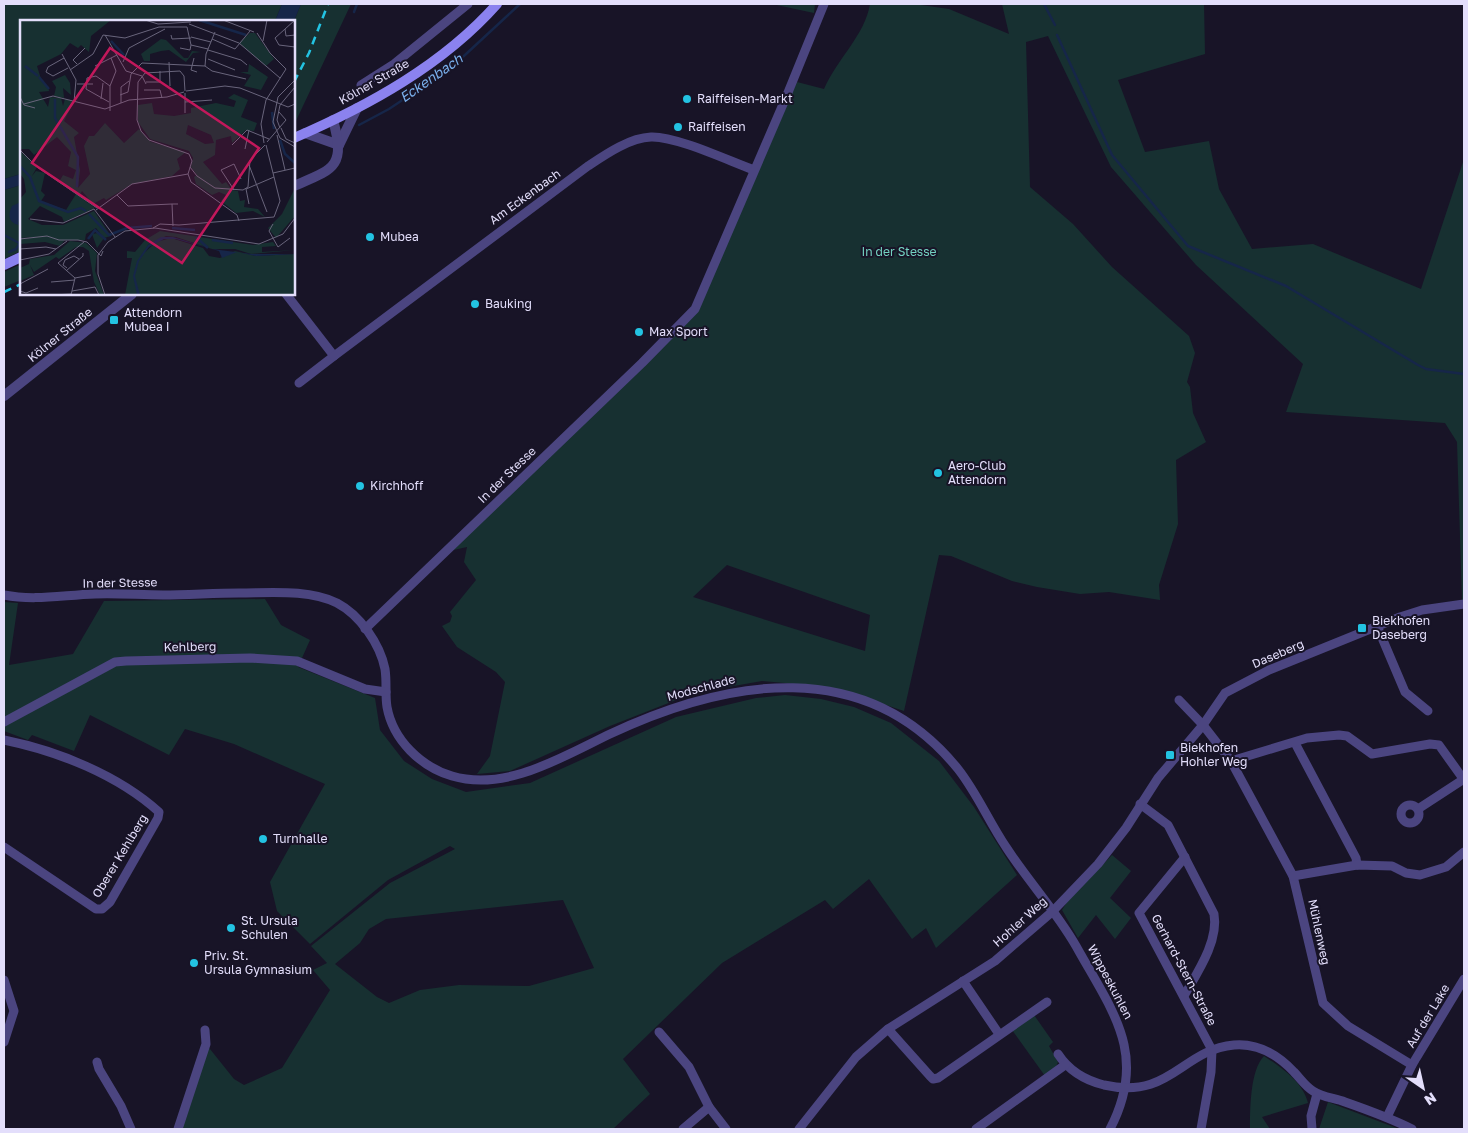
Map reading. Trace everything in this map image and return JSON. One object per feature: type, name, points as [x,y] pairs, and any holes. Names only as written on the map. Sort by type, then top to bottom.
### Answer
[{"type":"main road","name":"Kölner Straße","points":[[333,120],[357,108],[436,60],[466,35],[497,4]]},
{"type":"main road","points":[[295,138],[333,120]]},
{"type":"main road","points":[[4,265],[20,257]]},
{"type":"street","name":"Kölner Straße","points":[[361,85],[394,64],[468,4]]},
{"type":"street","name":"In der Stesse","points":[[4,596],[26,599],[98,594],[272,593],[310,596],[338,604],[365,629],[691,314],[824,4]]},
{"type":"street","points":[[295,186],[320,175],[333,166],[338,158],[339,145],[357,108]]},
{"type":"street","name":"Kölner Straße","points":[[333,120],[339,145]]},
{"type":"street","points":[[305,133],[339,145]]},
{"type":"street","name":"Am Eckenbach","points":[[300,383],[588,166],[623,146],[642,139],[659,138],[705,151],[754,170]]},
{"type":"street","name":"Kölner Straße","points":[[4,396],[131,295]]},
{"type":"street","points":[[287,295],[334,356]]},
{"type":"street","name":"Daseberg","points":[[1203,725],[1221,696],[1269,670],[1377,626],[1422,610],[1464,606]]},
{"type":"street","points":[[1377,626],[1405,692],[1428,711]]},
{"type":"street","name":"Modschlade","points":[[365,629],[380,654],[385,669],[389,715],[401,739],[424,763],[452,776],[477,780],[506,777],[529,771],[644,719],[700,699],[729,692],[780,686],[831,691],[884,710],[916,730],[956,768],[1007,848],[1052,911]]},
{"type":"street","name":"Kehlberg","points":[[4,722],[115,662],[126,661],[250,658],[297,661],[365,689],[386,692]]},
{"type":"street","points":[[1180,700],[1203,725]]},
{"type":"street","name":"Mühlenweg","points":[[1203,725],[1231,761],[1293,876],[1323,1003],[1348,1026],[1412,1065]]},
{"type":"street","name":"Hohler Weg","points":[[799,1129],[856,1057],[888,1029],[995,961],[1052,911],[1098,864],[1126,828],[1158,778],[1203,725]]},
{"type":"street","points":[[1231,761],[1307,738],[1344,735],[1372,754],[1430,744],[1439,745],[1444,748],[1464,780],[1418,809]]},
{"type":"street","name":"Oberer Kehlberg","points":[[4,740],[28,745],[88,768],[114,781],[148,802],[159,812],[158,818],[110,902],[102,909],[96,909],[4,848]]},
{"type":"street","points":[[1295,742],[1356,858],[1357,865]]},
{"type":"street","points":[[1140,804],[1168,825],[1214,914],[1216,926],[1198,971],[1184,996]]},
{"type":"street","points":[[1293,876],[1357,865],[1392,866],[1406,873],[1420,874],[1446,867],[1464,852]]},
{"type":"street","name":"Gerhard-Stern-Straße","points":[[1185,857],[1139,913],[1212,1050]]},
{"type":"street","name":"Wippeskuhlen","points":[[1052,911],[1068,931],[1120,1026],[1127,1053],[1124,1089],[1117,1116],[1110,1129]]},
{"type":"street","name":"Auf der Lake","points":[[1412,1065],[1464,979]]},
{"type":"street","points":[[4,980],[14,1011],[4,1041]]},
{"type":"street","points":[[963,981],[999,1034]]},
{"type":"street","points":[[888,1029],[933,1079],[938,1078],[1047,1002]]},
{"type":"street","points":[[178,1129],[206,1044],[205,1030]]},
{"type":"street","points":[[659,1032],[689,1068],[709,1107],[726,1129]]},
{"type":"street","points":[[1058,1054],[1065,1065],[1086,1079],[1124,1089],[1159,1083],[1212,1050],[1236,1045],[1247,1045],[1265,1050],[1287,1065],[1317,1094],[1387,1117],[1412,1129]]},
{"type":"street","points":[[1201,1129],[1211,1072],[1212,1050]]},
{"type":"street","points":[[97,1062],[131,1129]]},
{"type":"street","points":[[976,1129],[1065,1065]]},
{"type":"street","points":[[1387,1117],[1412,1065]]},
{"type":"street","points":[[1312,1129],[1311,1116],[1317,1094]]},
{"type":"street","points":[[683,1129],[709,1107]]},
{"type":"green space","points":[[4,4],[282,4],[275,20],[20,20],[20,174],[4,179]]},
{"type":"green space","points":[[301,4],[351,4],[295,123],[295,20]]},
{"type":"green space","points":[[772,4],[815,4],[814,13]]},
{"type":"green space","points":[[870,4],[914,4],[949,9],[1009,34],[1002,4],[1204,4],[1205,54],[1118,80],[1145,152],[1209,141],[1219,189],[1252,249],[1313,244],[1421,289],[1464,159],[1464,599],[1462,600],[1457,442],[1445,423],[1286,412],[1303,364],[1196,265],[1111,167],[1048,36],[1026,42],[1030,187],[1073,224],[1112,267],[1189,336],[1195,353],[1187,382],[1190,387],[1193,413],[1206,442],[1176,460],[1178,524],[1159,585],[1160,600],[1109,592],[1080,594],[1037,587],[1012,581],[951,556],[939,555],[904,711],[853,694],[807,685],[762,681],[694,693],[610,726],[510,771],[477,774],[490,756],[505,682],[496,672],[457,647],[442,626],[450,622],[452,616],[450,612],[476,580],[464,562],[467,547],[449,551],[698,310],[797,82],[824,89],[836,67],[857,37]],"holes":[[[727,565],[870,615],[865,651],[693,597]]]},
{"type":"green space","points":[[20,185],[20,251],[4,259],[4,190]]},
{"type":"green space","points":[[20,266],[20,280],[4,287],[4,272]]},
{"type":"green space","points":[[265,599],[281,625],[310,640],[298,667],[375,698],[380,730],[404,761],[432,779],[466,792],[530,783],[676,717],[756,698],[785,695],[821,699],[854,707],[891,723],[939,761],[974,807],[1017,875],[936,948],[926,928],[912,939],[869,879],[833,909],[825,900],[722,963],[623,1059],[650,1094],[613,1129],[178,1129],[206,1044],[234,1079],[244,1085],[282,1068],[330,990],[313,970],[327,963],[311,946],[390,883],[455,849],[450,846],[388,880],[310,944],[277,911],[270,882],[325,784],[234,744],[185,729],[169,755],[90,715],[74,751],[32,735],[28,740],[4,731],[4,602],[18,603],[9,665],[73,654],[104,601]],"holes":[[[563,900],[594,968],[529,986],[459,985],[420,990],[389,1003],[377,997],[335,964],[360,943],[369,929],[386,919]]]},
{"type":"green space","points":[[1112,855],[1131,871],[1110,898],[1131,918],[1115,939],[1096,915],[1078,938],[1062,910],[1067,902]]},
{"type":"green space","points":[[1034,1015],[1053,1042],[1049,1046],[1058,1062],[1056,1067],[1045,1076],[1012,1030]]},
{"type":"green space","points":[[1264,1056],[1297,1082],[1302,1088],[1308,1103],[1262,1117],[1270,1129],[1250,1129],[1253,1080],[1259,1062]]},
{"type":"green space","points":[[1328,1102],[1399,1129],[1319,1129]]},
{"type":"water","points":[[282,4],[301,4],[294,20],[275,20]]},
{"type":"water","points":[[20,174],[20,185],[4,190],[4,179]]},
{"type":"water","points":[[20,202],[19,225],[15,224],[10,218],[12,206]]},
{"type":"waterway","points":[[354,12],[357,4]]},
{"type":"waterway","name":"Eckenbach","points":[[359,125],[389,109],[452,67],[520,4]]},
{"type":"waterway","points":[[1044,4],[1055,25]]},
{"type":"waterway","points":[[1057,35],[1112,155],[1188,246],[1286,286],[1426,369],[1464,374]]},
{"type":"waterway","name":"Eckenbach","points":[[4,235],[20,243]]},
{"type":"waterway","points":[[9,252],[16,249],[20,243]]},
{"type":"railway","points":[[295,80],[309,53],[328,4]]},
{"type":"railway","points":[[4,292],[20,284]]},
{"type":"place","name":"Raiffeisen-Markt","points":[[687,99]]},
{"type":"place","name":"Raiffeisen","points":[[678,127]]},
{"type":"place","name":"Mubea","points":[[370,237]]},
{"type":"place","name":"Bauking","points":[[475,304]]},
{"type":"place","name":"Attendorn Mubea I","points":[[114,320]]},
{"type":"place","name":"Max Sport","points":[[639,332]]},
{"type":"place","name":"Aero-Club Attendorn","points":[[938,473]]},
{"type":"place","name":"Kirchhoff","points":[[360,486]]},
{"type":"place","name":"Biekhofen Daseberg","points":[[1362,628]]},
{"type":"place","name":"Biekhofen Hohler Weg","points":[[1170,755]]},
{"type":"place","name":"Turnhalle","points":[[263,839]]},
{"type":"place","name":"St. Ursula Schulen","points":[[231,928]]},
{"type":"place","name":"Priv. St. Ursula Gymnasium","points":[[194,963]]}]
